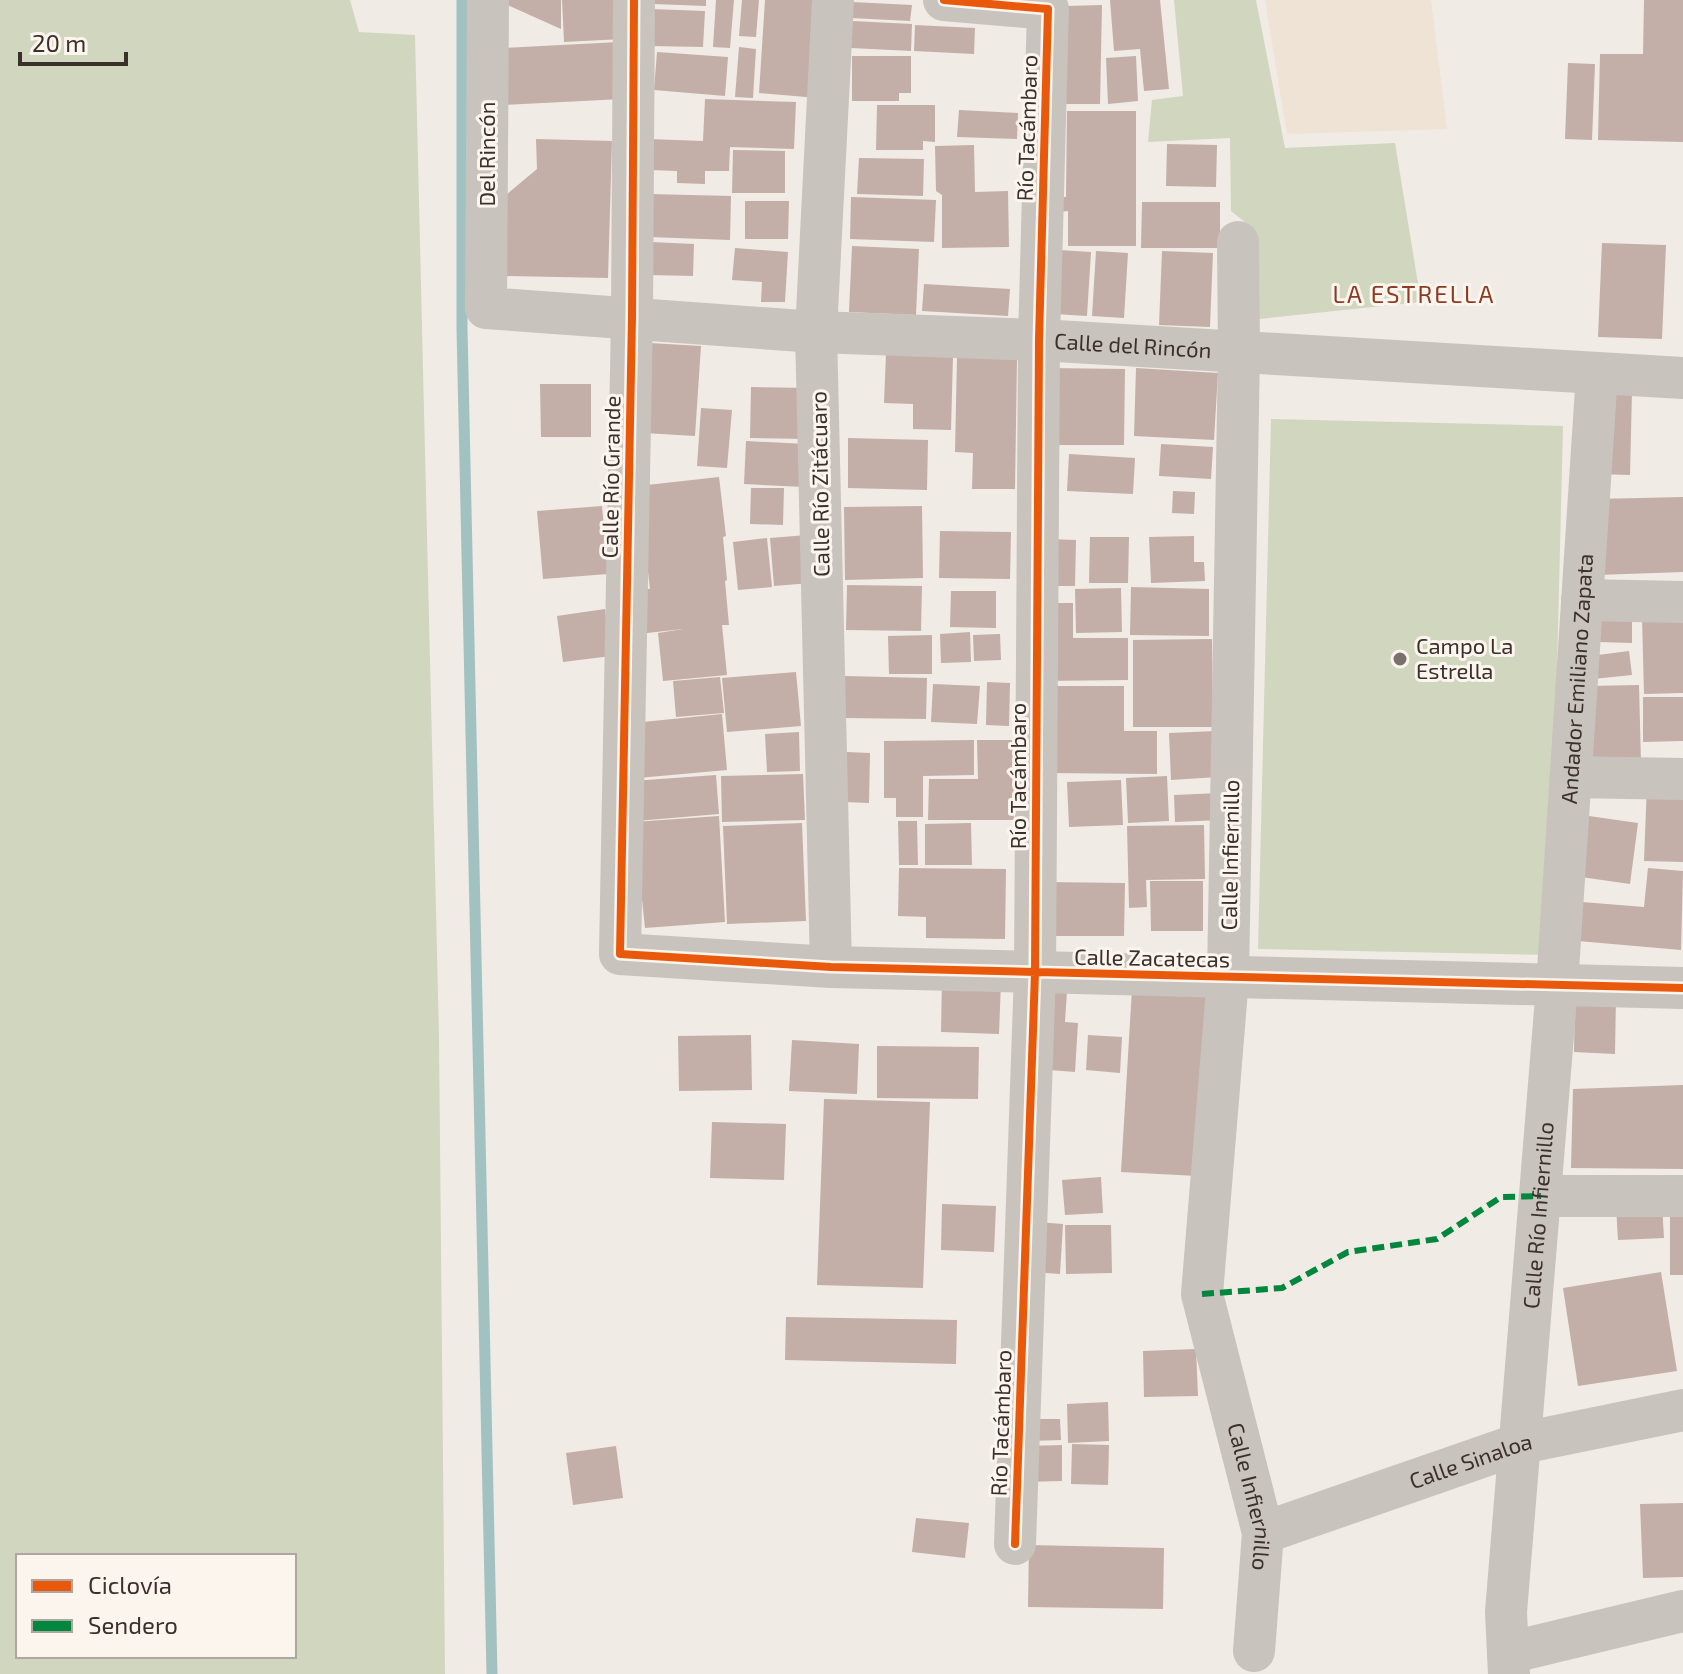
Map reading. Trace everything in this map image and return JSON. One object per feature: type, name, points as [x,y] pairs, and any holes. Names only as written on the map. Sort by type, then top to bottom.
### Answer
[{"type":"street","name":"Del Rincón","points":[[486,308],[488,0]]},
{"type":"street","name":"Calle Río Grande","points":[[620,954],[632,317],[634,0]]},
{"type":"street","name":"Calle Río Zitácuaro","points":[[831,967],[816,332],[833,0]]},
{"type":"street","name":"Río Tacámbaro","points":[[944,0],[1048,9],[1039,340],[1035,973],[1015,1544]]},
{"type":"street","name":"Calle Infiernillo","points":[[1238,242],[1239,352],[1228,978],[1202,1294],[1263,1533],[1254,1651]]},
{"type":"street","name":"Calle del Rincón","points":[[486,308],[816,332],[1039,340],[1683,378]]},
{"type":"street","name":"Andador Emiliano Zapata","points":[[1557,986],[1597,373]]},
{"type":"street","points":[[1582,600],[1683,602]]},
{"type":"street","points":[[1571,777],[1683,779]]},
{"type":"street","name":"Calle Zacatecas","points":[[620,954],[831,967],[1683,988]]},
{"type":"street","name":"Calle Río Infiernillo","points":[[1508,1663],[1506,1612],[1557,986]]},
{"type":"street","points":[[1541,1196],[1683,1196]]},
{"type":"street","name":"Calle Sinaloa","points":[[1263,1533],[1522,1443],[1683,1410]]},
{"type":"street","points":[[1508,1663],[1683,1611]]},
{"type":"green space","points":[[0,0],[350,0],[359,32],[415,35],[439,1036],[445,1674],[0,1674]]},
{"type":"green space","points":[[1174,0],[1256,0],[1285,148],[1395,143],[1421,302],[1259,319],[1251,227],[1231,211],[1230,138],[1148,142],[1152,100],[1183,96]]},
{"type":"green space","points":[[1271,419],[1563,426],[1550,955],[1258,949]]},
{"type":"shaded area","points":[[1265,0],[1431,0],[1447,129],[1287,134]]},
{"type":"building","points":[[496,0],[561,0],[561,29]]},
{"type":"building","points":[[562,0],[622,0],[623,39],[564,42]]},
{"type":"building","points":[[653,0],[706,0],[706,6],[653,4]]},
{"type":"building","points":[[716,0],[734,0],[730,48],[713,47]]},
{"type":"building","points":[[742,0],[759,0],[756,37],[739,36]]},
{"type":"building","points":[[765,0],[825,0],[818,98],[759,93]]},
{"type":"building","points":[[1110,0],[1160,0],[1169,89],[1144,91],[1140,49],[1114,51]]},
{"type":"building","points":[[1644,0],[1683,0],[1683,142],[1598,140],[1600,54],[1643,54]]},
{"type":"building","points":[[852,2],[912,5],[910,21],[851,18]]},
{"type":"building","points":[[1102,5],[1100,104],[1064,104],[1066,6]]},
{"type":"building","points":[[651,9],[705,11],[703,47],[650,46]]},
{"type":"building","points":[[852,21],[912,24],[911,51],[851,48]]},
{"type":"building","points":[[915,25],[975,28],[974,54],[914,51]]},
{"type":"building","points":[[619,42],[622,99],[504,105],[501,48]]},
{"type":"building","points":[[739,47],[756,49],[753,98],[735,97]]},
{"type":"building","points":[[657,52],[728,57],[725,96],[654,90]]},
{"type":"building","points":[[852,56],[911,56],[911,93],[899,93],[899,101],[852,101]]},
{"type":"building","points":[[1136,56],[1138,101],[1108,104],[1106,58]]},
{"type":"building","points":[[1568,63],[1595,64],[1592,140],[1565,139]]},
{"type":"building","points":[[705,99],[796,102],[794,149],[730,147],[729,171],[705,171],[705,184],[677,183],[677,171],[649,170],[649,139],[703,141]]},
{"type":"building","points":[[877,105],[935,105],[935,142],[923,141],[923,150],[876,150]]},
{"type":"building","points":[[959,110],[1018,113],[1017,139],[957,137]]},
{"type":"building","points":[[1067,111],[1136,111],[1136,246],[1068,246],[1068,211],[1056,212],[1057,197],[1066,197]]},
{"type":"building","points":[[536,139],[612,141],[608,278],[503,276],[506,195],[537,169]]},
{"type":"building","points":[[1167,144],[1217,145],[1216,187],[1166,186]]},
{"type":"building","points":[[974,145],[975,192],[1008,191],[1009,247],[942,248],[942,195],[936,191],[935,146]]},
{"type":"building","points":[[733,150],[785,151],[785,193],[732,193]]},
{"type":"building","points":[[859,158],[924,159],[923,196],[857,194]]},
{"type":"building","points":[[650,194],[731,196],[730,240],[649,237]]},
{"type":"building","points":[[851,197],[936,200],[934,242],[850,239]]},
{"type":"building","points":[[745,201],[789,201],[788,239],[745,239]]},
{"type":"building","points":[[1142,202],[1220,202],[1220,248],[1141,248]]},
{"type":"building","points":[[651,242],[694,244],[693,276],[650,275]]},
{"type":"building","points":[[1602,243],[1666,245],[1662,339],[1598,337]]},
{"type":"building","points":[[852,246],[919,249],[916,315],[849,312]]},
{"type":"building","points":[[735,248],[788,252],[785,302],[761,302],[762,282],[732,280]]},
{"type":"building","points":[[1059,250],[1091,252],[1087,316],[1055,314]]},
{"type":"building","points":[[1096,251],[1128,253],[1124,318],[1092,316]]},
{"type":"building","points":[[1162,251],[1213,253],[1210,327],[1159,325]]},
{"type":"building","points":[[924,284],[1010,289],[1008,316],[922,311]]},
{"type":"building","points":[[650,343],[701,346],[695,436],[644,433]]},
{"type":"building","points":[[886,354],[953,356],[951,430],[913,429],[913,404],[884,403]]},
{"type":"building","points":[[957,357],[1017,358],[1015,489],[972,489],[973,453],[955,452]]},
{"type":"building","points":[[1048,368],[1125,369],[1124,445],[1047,445]]},
{"type":"building","points":[[1136,368],[1218,373],[1214,440],[1134,436]]},
{"type":"building","points":[[540,384],[591,384],[591,437],[541,437]]},
{"type":"building","points":[[751,387],[808,388],[807,439],[750,438]]},
{"type":"building","points":[[1599,390],[1632,391],[1630,475],[1597,474]]},
{"type":"building","points":[[701,408],[732,410],[727,468],[697,466]]},
{"type":"building","points":[[848,438],[928,440],[927,490],[848,488]]},
{"type":"building","points":[[746,441],[806,444],[804,487],[744,484]]},
{"type":"building","points":[[1161,444],[1213,447],[1211,479],[1159,476]]},
{"type":"building","points":[[1069,454],[1135,458],[1133,494],[1067,491]]},
{"type":"building","points":[[719,477],[726,536],[723,537],[729,625],[722,625],[727,675],[663,681],[658,633],[683,629],[647,633],[643,589],[650,589],[638,486]]},
{"type":"building","points":[[751,488],[784,488],[783,525],[750,524]]},
{"type":"building","points":[[1173,491],[1195,492],[1194,514],[1172,513]]},
{"type":"building","points":[[1683,497],[1683,572],[1597,575],[1595,499]]},
{"type":"building","points":[[602,506],[608,574],[543,579],[537,511]]},
{"type":"building","points":[[922,506],[923,578],[845,580],[844,507]]},
{"type":"building","points":[[940,531],[1011,532],[1010,579],[939,578]]},
{"type":"building","points":[[807,535],[811,583],[774,586],[770,538]]},
{"type":"building","points":[[1194,536],[1194,562],[1204,562],[1205,581],[1151,583],[1149,537]]},
{"type":"building","points":[[1090,537],[1129,537],[1128,583],[1089,583]]},
{"type":"building","points":[[767,538],[772,587],[738,590],[733,542]]},
{"type":"building","points":[[1048,539],[1076,540],[1075,586],[1047,586]]},
{"type":"building","points":[[847,585],[922,586],[921,631],[846,630]]},
{"type":"building","points":[[1131,587],[1209,589],[1209,636],[1130,635]]},
{"type":"building","points":[[1121,588],[1122,632],[1076,633],[1075,589]]},
{"type":"building","points":[[951,591],[996,591],[996,628],[950,627]]},
{"type":"building","points":[[1044,603],[1073,603],[1073,638],[1128,638],[1128,680],[1045,681]]},
{"type":"building","points":[[605,609],[611,656],[563,662],[557,616]]},
{"type":"building","points":[[1598,609],[1632,609],[1632,643],[1598,642]]},
{"type":"building","points":[[1683,616],[1683,693],[1644,694],[1642,617]]},
{"type":"building","points":[[970,632],[971,662],[941,663],[940,634]]},
{"type":"building","points":[[1000,634],[1001,660],[974,661],[973,635]]},
{"type":"building","points":[[932,635],[932,674],[889,674],[888,636]]},
{"type":"building","points":[[1212,639],[1213,727],[1133,727],[1133,640]]},
{"type":"building","points":[[1629,651],[1632,675],[1593,679],[1590,656]]},
{"type":"building","points":[[796,672],[801,726],[727,732],[722,678]]},
{"type":"building","points":[[845,676],[927,678],[926,719],[844,718]]},
{"type":"building","points":[[720,677],[724,713],[676,717],[673,681]]},
{"type":"building","points":[[987,682],[1010,683],[1009,726],[986,725]]},
{"type":"building","points":[[933,684],[980,686],[977,724],[931,722]]},
{"type":"building","points":[[1639,685],[1641,763],[1590,764],[1588,686]]},
{"type":"building","points":[[1046,686],[1124,686],[1124,731],[1157,731],[1157,774],[1044,773]]},
{"type":"building","points":[[1643,697],[1683,697],[1683,741],[1643,742]]},
{"type":"building","points":[[722,714],[727,770],[638,778],[633,723]]},
{"type":"building","points":[[1216,731],[1218,777],[1171,780],[1169,733]]},
{"type":"building","points":[[799,732],[800,771],[767,772],[765,734]]},
{"type":"building","points":[[974,740],[974,775],[923,776],[923,817],[896,817],[896,798],[884,798],[884,741]]},
{"type":"building","points":[[977,740],[1014,740],[1014,820],[928,820],[929,779],[978,779]]},
{"type":"building","points":[[847,752],[870,753],[869,803],[845,802]]},
{"type":"building","points":[[803,774],[805,820],[722,822],[721,776]]},
{"type":"building","points":[[716,775],[719,814],[636,821],[632,781]]},
{"type":"building","points":[[1167,776],[1169,821],[1128,823],[1126,778]]},
{"type":"building","points":[[1121,780],[1123,825],[1069,827],[1067,782]]},
{"type":"building","points":[[1647,784],[1683,785],[1683,862],[1644,861]]},
{"type":"building","points":[[1220,793],[1221,820],[1175,822],[1174,795]]},
{"type":"building","points":[[719,816],[725,922],[645,928],[634,822]]},
{"type":"building","points":[[1589,816],[1638,823],[1630,884],[1581,877]]},
{"type":"building","points":[[898,821],[917,821],[918,865],[899,865]]},
{"type":"building","points":[[802,823],[806,921],[727,924],[723,826]]},
{"type":"building","points":[[971,823],[972,865],[925,865],[925,824]]},
{"type":"building","points":[[1204,825],[1205,879],[1146,880],[1147,907],[1129,908],[1127,826]]},
{"type":"building","points":[[899,868],[1006,869],[1005,939],[926,938],[926,917],[898,916]]},
{"type":"building","points":[[1648,868],[1683,871],[1681,950],[1578,941],[1582,902],[1644,907]]},
{"type":"building","points":[[1150,881],[1203,881],[1203,931],[1151,931]]},
{"type":"building","points":[[1045,882],[1125,883],[1124,936],[1045,936]]},
{"type":"building","points":[[942,980],[1001,982],[999,1034],[941,1032]]},
{"type":"building","points":[[1044,989],[1067,991],[1065,1022],[1078,1023],[1075,1072],[1037,1069]]},
{"type":"building","points":[[1132,989],[1208,993],[1197,1176],[1121,1172]]},
{"type":"building","points":[[1575,995],[1616,996],[1615,1054],[1574,1052]]},
{"type":"building","points":[[751,1035],[752,1090],[679,1091],[678,1036]]},
{"type":"building","points":[[1088,1035],[1122,1037],[1120,1073],[1086,1070]]},
{"type":"building","points":[[792,1040],[859,1044],[857,1094],[789,1091]]},
{"type":"building","points":[[877,1046],[979,1047],[978,1099],[877,1098]]},
{"type":"building","points":[[1683,1085],[1683,1169],[1571,1168],[1573,1089]]},
{"type":"building","points":[[824,1099],[930,1102],[923,1288],[817,1285]]},
{"type":"building","points":[[712,1122],[786,1124],[784,1180],[710,1178]]},
{"type":"building","points":[[1101,1177],[1103,1213],[1065,1215],[1062,1180]]},
{"type":"building","points":[[942,1204],[996,1206],[994,1252],[941,1250]]},
{"type":"building","points":[[1662,1204],[1664,1238],[1618,1240],[1616,1206]]},
{"type":"building","points":[[1670,1206],[1683,1206],[1683,1275],[1670,1275]]},
{"type":"building","points":[[1036,1222],[1063,1224],[1060,1274],[1033,1272]]},
{"type":"building","points":[[1065,1225],[1111,1225],[1112,1273],[1066,1274]]},
{"type":"building","points":[[1661,1272],[1677,1371],[1578,1386],[1563,1288]]},
{"type":"building","points":[[786,1317],[957,1320],[956,1364],[785,1360]]},
{"type":"building","points":[[1196,1349],[1198,1396],[1144,1397],[1143,1351]]},
{"type":"building","points":[[1108,1402],[1109,1441],[1068,1443],[1067,1404]]},
{"type":"building","points":[[1030,1419],[1060,1419],[1061,1440],[1030,1441]]},
{"type":"building","points":[[1072,1444],[1109,1445],[1108,1485],[1071,1484]]},
{"type":"building","points":[[1062,1445],[1062,1481],[1025,1482],[1024,1446]]},
{"type":"building","points":[[616,1446],[623,1498],[573,1505],[566,1453]]},
{"type":"building","points":[[1683,1503],[1683,1577],[1643,1578],[1640,1504]]},
{"type":"building","points":[[916,1518],[969,1523],[965,1558],[912,1552]]},
{"type":"building","points":[[1029,1545],[1164,1548],[1163,1609],[1028,1607]]},
{"type":"waterway","points":[[462,0],[462,329],[492,1674]]},
{"type":"marked path","points":[[1202,1294],[1282,1288],[1348,1252],[1437,1239],[1501,1197],[1541,1196]]},
{"type":"cycle path","points":[[634,0],[632,317],[620,954],[831,967],[1683,988]]},
{"type":"cycle path","points":[[944,0],[1048,9],[1039,340],[1035,973],[1015,1544]]},
{"type":"place","name":"Campo La Estrella","points":[[1400,659]]},
{"type":"district","name":"LA ESTRELLA","points":[[1414,295]]}]
